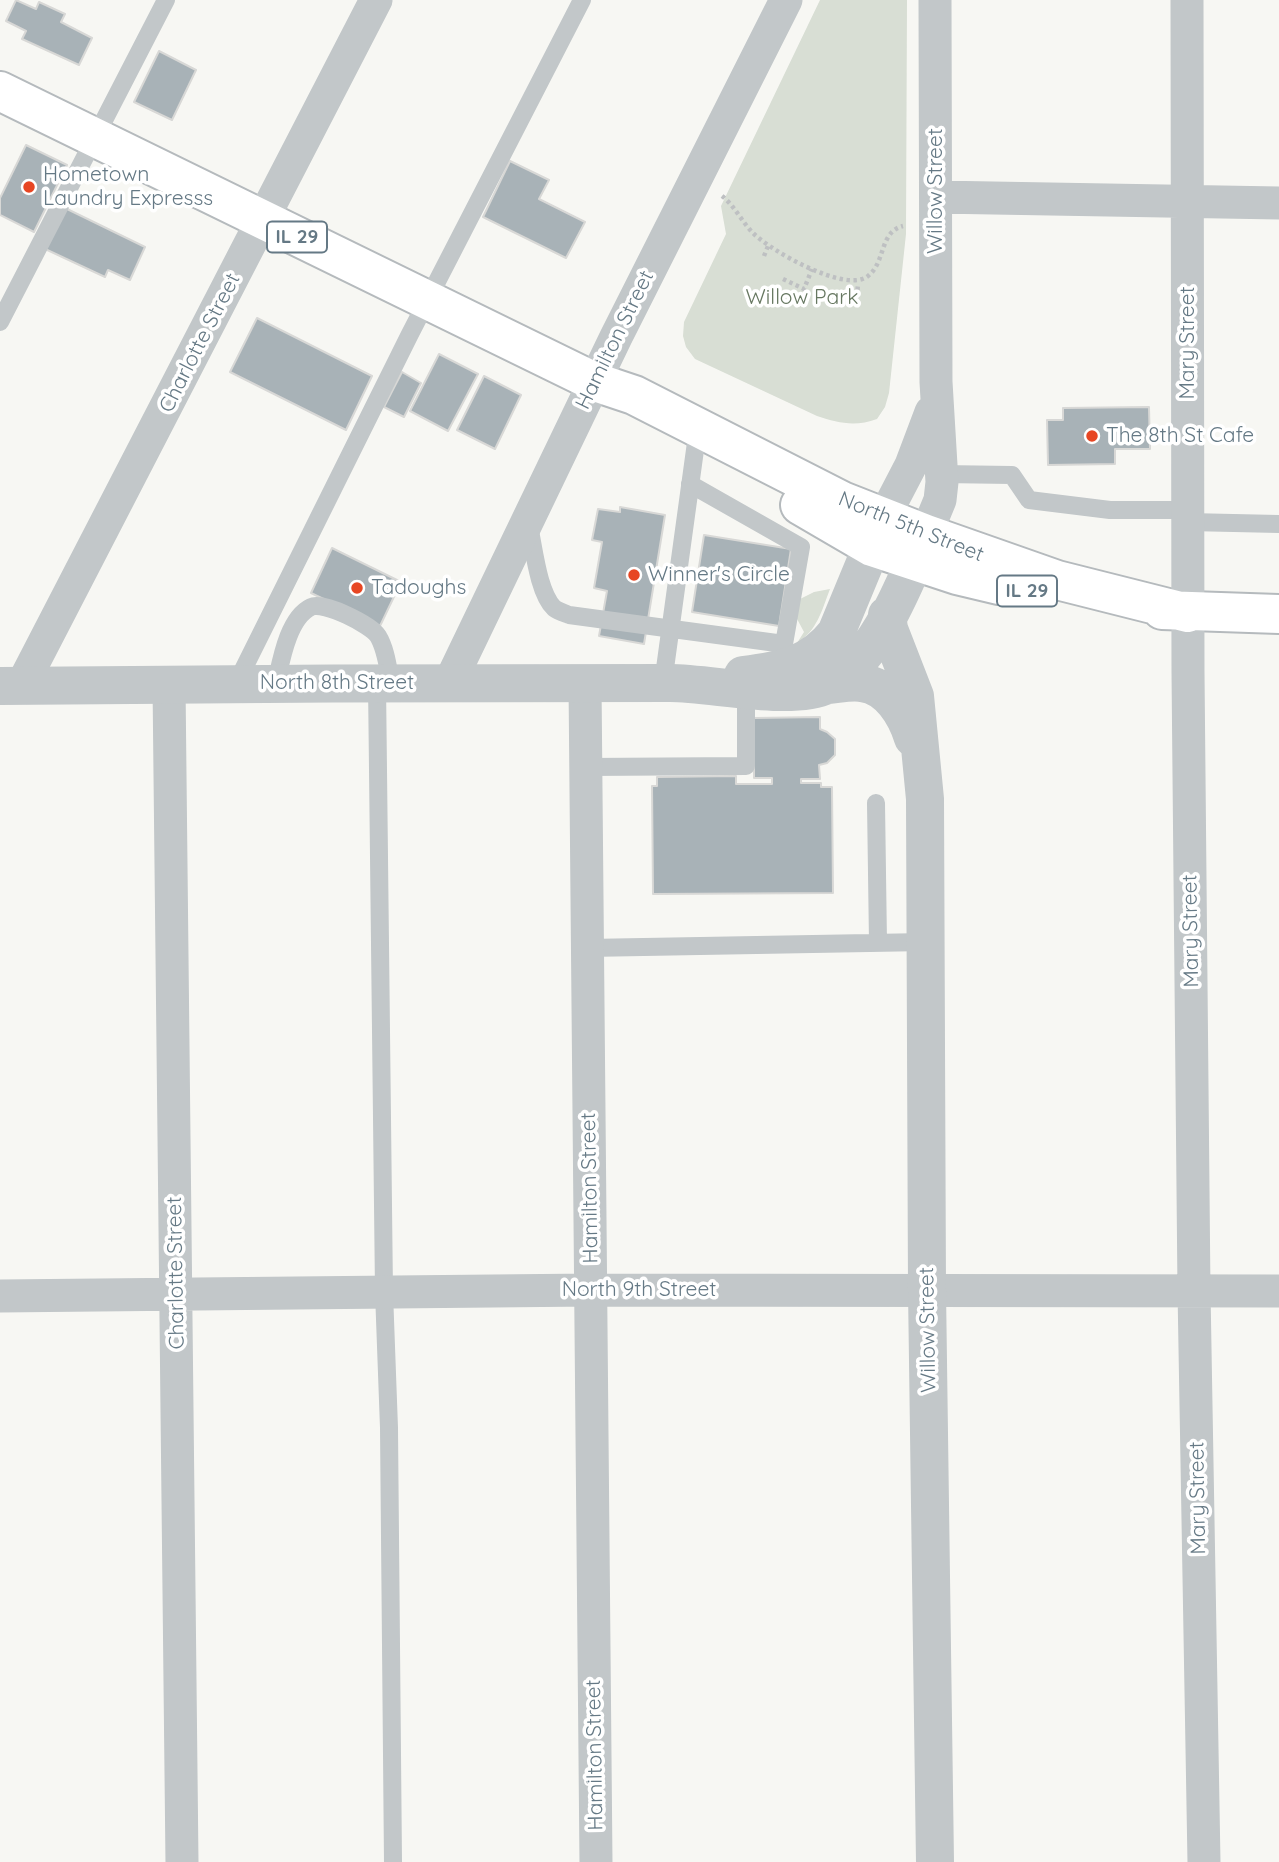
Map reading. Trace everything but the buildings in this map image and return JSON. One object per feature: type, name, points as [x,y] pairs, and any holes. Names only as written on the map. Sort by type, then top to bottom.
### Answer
[{"type":"main road","name":"North 5th Street","points":[[0,91],[594,382],[634,395],[695,454],[793,513],[842,501],[878,532],[921,547],[968,578],[1063,598],[1188,613]]},
{"type":"main road","name":"IL 29","points":[[1188,613],[1279,614]]},
{"type":"street","name":"Charlotte Street","points":[[11,685],[263,220],[376,0]]},
{"type":"street","name":"Hamilton Street","points":[[450,682],[594,382],[786,0]]},
{"type":"street","name":"Willow Street","points":[[921,547],[940,500],[941,474],[936,382],[934,0]]},
{"type":"street","name":"Mary Street","points":[[1187,0],[1188,613],[1194,1290],[1204,1862]]},
{"type":"street","points":[[936,197],[1279,203]]},
{"type":"street","name":"Willow Street","points":[[878,532],[925,431],[936,382]]},
{"type":"street","name":"North 8th Street","points":[[746,682],[821,651],[836,633],[878,532]]},
{"type":"street","name":"North 8th Street","points":[[11,685],[746,682],[804,692],[844,677],[867,653],[921,547]]},
{"type":"street","name":"Willow Street","points":[[887,615],[893,641],[911,679],[915,696],[925,799],[927,1290],[935,1862]]},
{"type":"street","name":"Hamilton Street","points":[[585,682],[596,1862]]},
{"type":"street","name":"Willow Street","points":[[828,685],[865,682],[889,696],[898,706],[912,735],[925,799]]},
{"type":"street","name":"Charlotte Street","points":[[169,684],[182,1862]]},
{"type":"street","name":"North 9th Street","points":[[0,1296],[591,1290],[1279,1291]]},
{"type":"lane","points":[[0,323],[166,0]]},
{"type":"lane","points":[[236,684],[582,0]]},
{"type":"lane","points":[[527,519],[541,582],[547,599],[556,610],[569,615],[670,630],[784,644],[801,547],[793,513],[695,454],[670,630],[669,683]]},
{"type":"lane","points":[[941,474],[1012,475],[1029,500],[1110,510],[1279,524]]},
{"type":"lane","points":[[276,683],[286,641],[298,619],[312,606],[325,605],[373,629],[380,639],[384,682],[384,1292],[389,1428],[393,1862]]},
{"type":"lane","points":[[585,767],[746,766],[746,682]]},
{"type":"lane","points":[[876,803],[878,943]]},
{"type":"lane","points":[[587,948],[926,942]]},
{"type":"path","points":[[721,196],[768,246],[831,277],[858,282],[867,278],[877,266],[886,240],[894,229],[909,225]]},
{"type":"path","points":[[764,256],[768,246]]},
{"type":"path","points":[[783,279],[804,289],[812,268]]},
{"type":"path","points":[[856,297],[858,282]]},
{"type":"green space","name":"Willow Park","points":[[820,0],[907,0],[906,234],[889,393],[885,407],[877,419],[861,423],[839,422],[817,416],[695,359],[686,347],[683,336],[684,322],[726,234],[721,206]]},
{"type":"green space","points":[[830,589],[814,626],[797,643],[804,632],[796,617],[800,599],[814,592]]},
{"type":"place","name":"Hometown Laundry Expresss","points":[[29,187]]},
{"type":"place","name":"The 8th St Cafe","points":[[1092,436]]},
{"type":"place","name":"Winner's Circle","points":[[634,575]]},
{"type":"place","name":"Tadoughs","points":[[357,588]]}]
